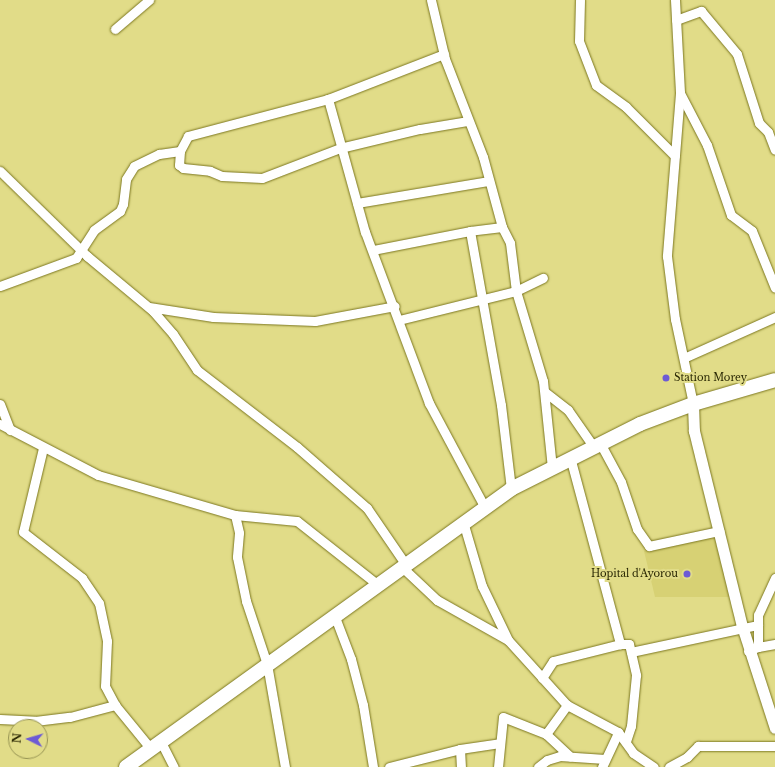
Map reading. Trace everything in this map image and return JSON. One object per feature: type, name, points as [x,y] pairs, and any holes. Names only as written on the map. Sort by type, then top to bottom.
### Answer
[{"type":"main road","points":[[126,767],[511,489],[596,444],[693,404],[775,380]]},
{"type":"street","points":[[431,0],[444,54],[489,181],[502,227],[510,243],[516,291],[545,392],[552,468]]},
{"type":"street","points":[[580,0],[579,41],[596,85],[626,107],[675,156]]},
{"type":"street","points":[[675,0],[680,93],[667,256],[676,319],[686,357],[693,404],[694,431],[742,626],[753,649],[771,700],[775,728]]},
{"type":"street","points":[[115,29],[146,1]]},
{"type":"street","points":[[676,20],[701,11],[737,54],[759,123],[771,129],[775,150]]},
{"type":"street","points":[[444,54],[328,99],[188,136],[180,151],[179,165],[183,168],[210,171],[222,176],[262,178],[340,148],[420,129],[468,121]]},
{"type":"street","points":[[680,93],[707,145],[732,215],[752,231],[775,288]]},
{"type":"street","points":[[328,99],[340,148],[372,250],[395,306],[429,403],[484,508]]},
{"type":"street","points":[[0,286],[76,258],[94,230],[120,210],[124,204],[126,179],[134,166],[159,154],[180,151]]},
{"type":"street","points":[[0,170],[82,250],[148,307],[173,334],[197,370],[297,447],[368,508],[405,566],[437,600],[508,640]]},
{"type":"street","points":[[357,203],[489,181]]},
{"type":"street","points":[[372,250],[470,231],[502,227]]},
{"type":"street","points":[[470,231],[501,405],[511,489]]},
{"type":"street","points":[[399,320],[482,297],[516,291],[543,278]]},
{"type":"street","points":[[148,307],[218,317],[315,321],[395,306]]},
{"type":"street","points":[[686,357],[775,317]]},
{"type":"street","points":[[545,392],[568,410],[596,444],[621,482],[637,529],[649,546],[719,532]]},
{"type":"street","points":[[0,404],[10,430]]},
{"type":"street","points":[[0,424],[42,448],[98,475],[234,515],[297,520],[378,585]]},
{"type":"street","points":[[42,448],[23,532],[82,578],[99,603],[107,641],[105,686],[115,705],[156,745],[174,767]]},
{"type":"street","points":[[570,457],[620,644]]},
{"type":"street","points":[[234,515],[239,533],[237,557],[246,601],[267,664],[285,767]]},
{"type":"street","points":[[464,524],[482,586],[508,640],[567,705],[618,732],[633,752],[654,767]]},
{"type":"street","points":[[753,649],[758,625],[758,616],[775,578]]},
{"type":"street","points":[[335,617],[352,659],[373,767]]},
{"type":"street","points":[[631,652],[742,626],[758,625]]},
{"type":"street","points":[[542,678],[553,661],[620,644],[629,644],[636,674],[632,726],[626,741]]},
{"type":"street","points":[[753,649],[775,644]]},
{"type":"street","points":[[0,719],[35,722],[70,717],[115,705]]},
{"type":"street","points":[[546,734],[567,705]]},
{"type":"street","points":[[498,767],[503,717],[546,734],[570,756]]},
{"type":"street","points":[[538,767],[547,760],[570,756],[604,763],[618,732]]},
{"type":"street","points":[[389,767],[460,749],[500,743]]},
{"type":"street","points":[[669,767],[687,757],[698,746],[775,746]]},
{"type":"street","points":[[460,749],[461,767]]},
{"type":"shaded area","name":"Hopital d'Ayorou","points":[[714,535],[731,597],[655,597],[644,551]]},
{"type":"place","name":"Station Morey","points":[[666,378]]},
{"type":"place","name":"Hopital d'Ayorou","points":[[687,574]]}]
